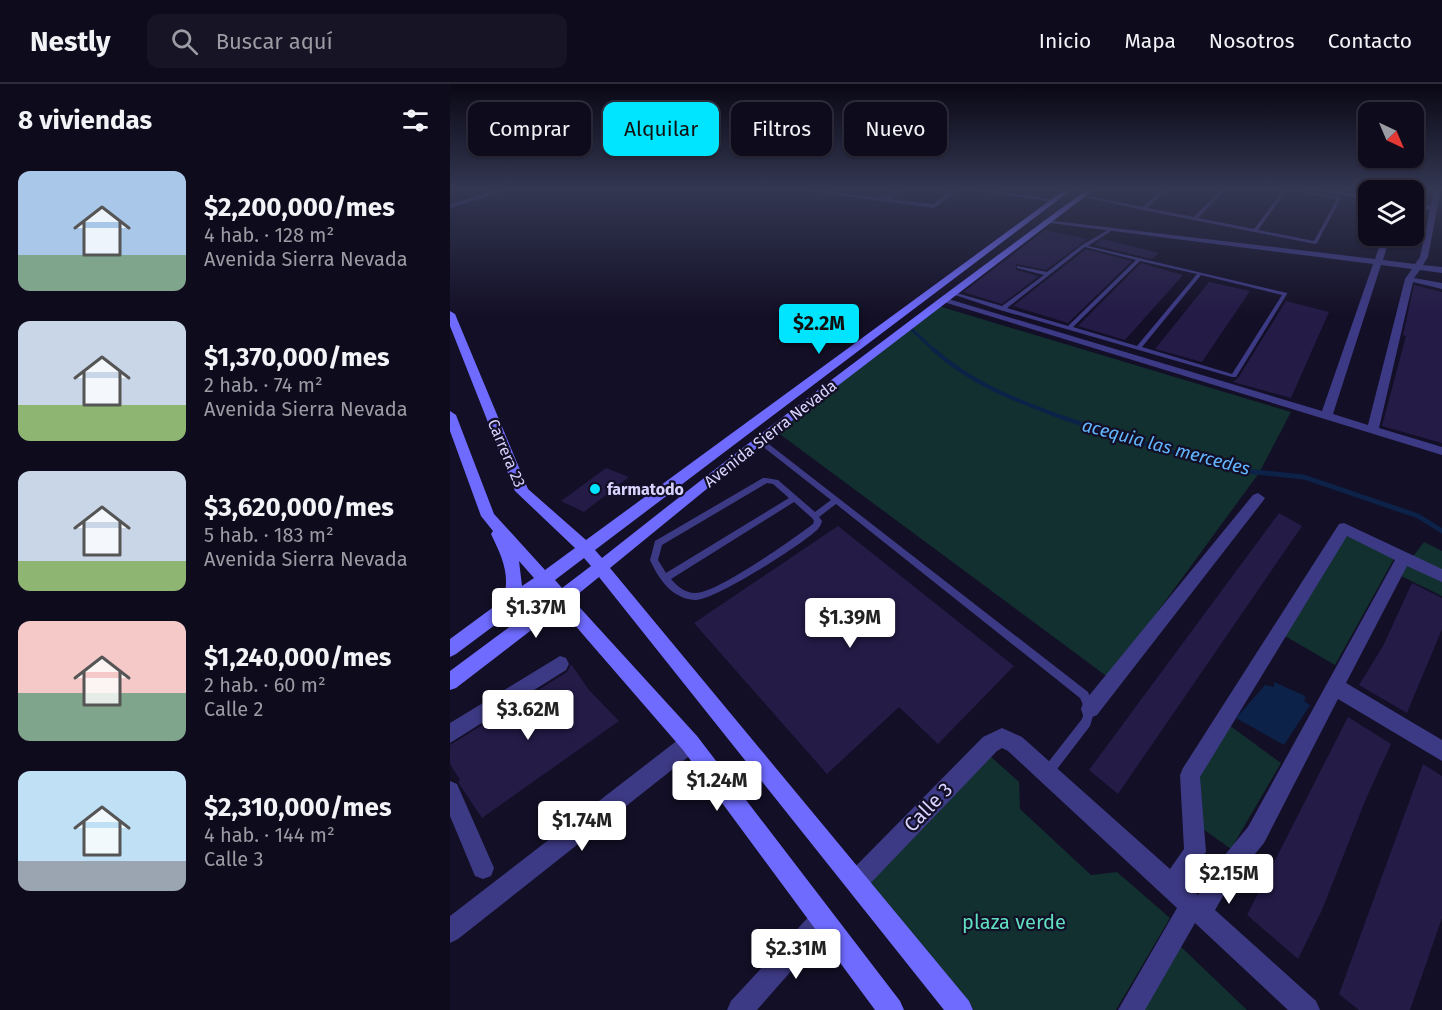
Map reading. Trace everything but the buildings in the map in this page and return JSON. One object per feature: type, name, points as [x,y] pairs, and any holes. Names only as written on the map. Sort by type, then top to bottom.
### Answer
[{"type":"main road","name":"Avenida Sierra Nevada","points":[[450,649],[1012,231]]},
{"type":"main road","name":"Avenida Sierra Nevada","points":[[450,682],[600,568],[759,440],[1034,231]]},
{"type":"main road","name":"Carrera 23","points":[[450,314],[522,491],[585,548],[960,1010]]},
{"type":"main road","points":[[450,415],[488,516],[515,566],[516,587],[509,605]]},
{"type":"main road","points":[[488,516],[690,743],[821,921],[891,1010]]},
{"type":"street","points":[[1120,231],[1442,270]]},
{"type":"street","points":[[1373,428],[1410,278],[1424,258],[1429,231]]},
{"type":"street","points":[[1327,414],[1384,246]]},
{"type":"street","points":[[1410,278],[1442,284]]},
{"type":"street","points":[[947,296],[1442,450]]},
{"type":"street","points":[[1090,709],[1258,498]]},
{"type":"street","points":[[1171,887],[1195,852],[1190,775],[1344,528],[1442,576]]},
{"type":"street","points":[[1131,1010],[1196,909],[1256,835],[1404,557]]},
{"type":"street","points":[[450,734],[560,664]]},
{"type":"street","points":[[1334,686],[1442,751]]},
{"type":"street","name":"Calle 3","points":[[857,881],[990,744],[1002,738],[1015,744],[1047,772]]},
{"type":"street","points":[[450,931],[690,743]]},
{"type":"street","points":[[1047,772],[1307,1010]]},
{"type":"street","points":[[450,791],[483,868]]},
{"type":"street","points":[[740,1010],[821,921]]},
{"type":"lane","points":[[1002,309],[1084,246],[1108,231]]},
{"type":"lane","points":[[1256,231],[1315,243],[1321,231]]},
{"type":"lane","points":[[947,296],[1002,309],[1234,376],[1285,294],[1084,246]]},
{"type":"lane","points":[[1069,328],[1139,259]]},
{"type":"lane","points":[[1019,267],[1047,274]]},
{"type":"lane","points":[[1138,348],[1200,274]]},
{"type":"lane","points":[[759,440],[1084,695],[1090,709],[1086,722],[1047,772]]},
{"type":"lane","points":[[761,481],[774,482],[815,516],[818,521],[810,531],[714,592],[700,597],[688,596],[664,579],[654,560],[658,543],[665,537],[761,481]]},
{"type":"lane","points":[[664,579],[794,499]]},
{"type":"lane","points":[[815,516],[835,501]]},
{"type":"green space","points":[[935,305],[1291,412],[1259,473],[1109,678],[773,429]]},
{"type":"green space","points":[[1347,533],[1395,557],[1335,665],[1285,636]]},
{"type":"green space","points":[[1424,542],[1442,551],[1442,596],[1399,575]]},
{"type":"green space","points":[[1229,725],[1281,763],[1231,849],[1193,822],[1190,775]]},
{"type":"green space","name":"plaza verde","points":[[990,756],[1019,782],[1020,809],[1091,875],[1117,872],[1170,918],[1116,1010],[974,1010],[869,883]]},
{"type":"green space","points":[[1178,944],[1247,1010],[1141,1010]]},
{"type":"water","points":[[1274,682],[1303,695],[1306,698],[1304,701],[1310,705],[1284,745],[1236,718],[1265,685],[1274,687]]},
{"type":"waterway","name":"acequia las mercedes","points":[[908,326],[934,350]]},
{"type":"waterway","name":"acequia las mercedes","points":[[933,349],[962,372],[1027,404],[1099,430],[1215,464]]},
{"type":"waterway","name":"acequia las mercedes","points":[[1209,462],[1237,470],[1304,477],[1418,516],[1442,531]]},
{"type":"place","name":"farmatodo","points":[[595,489]]}]
